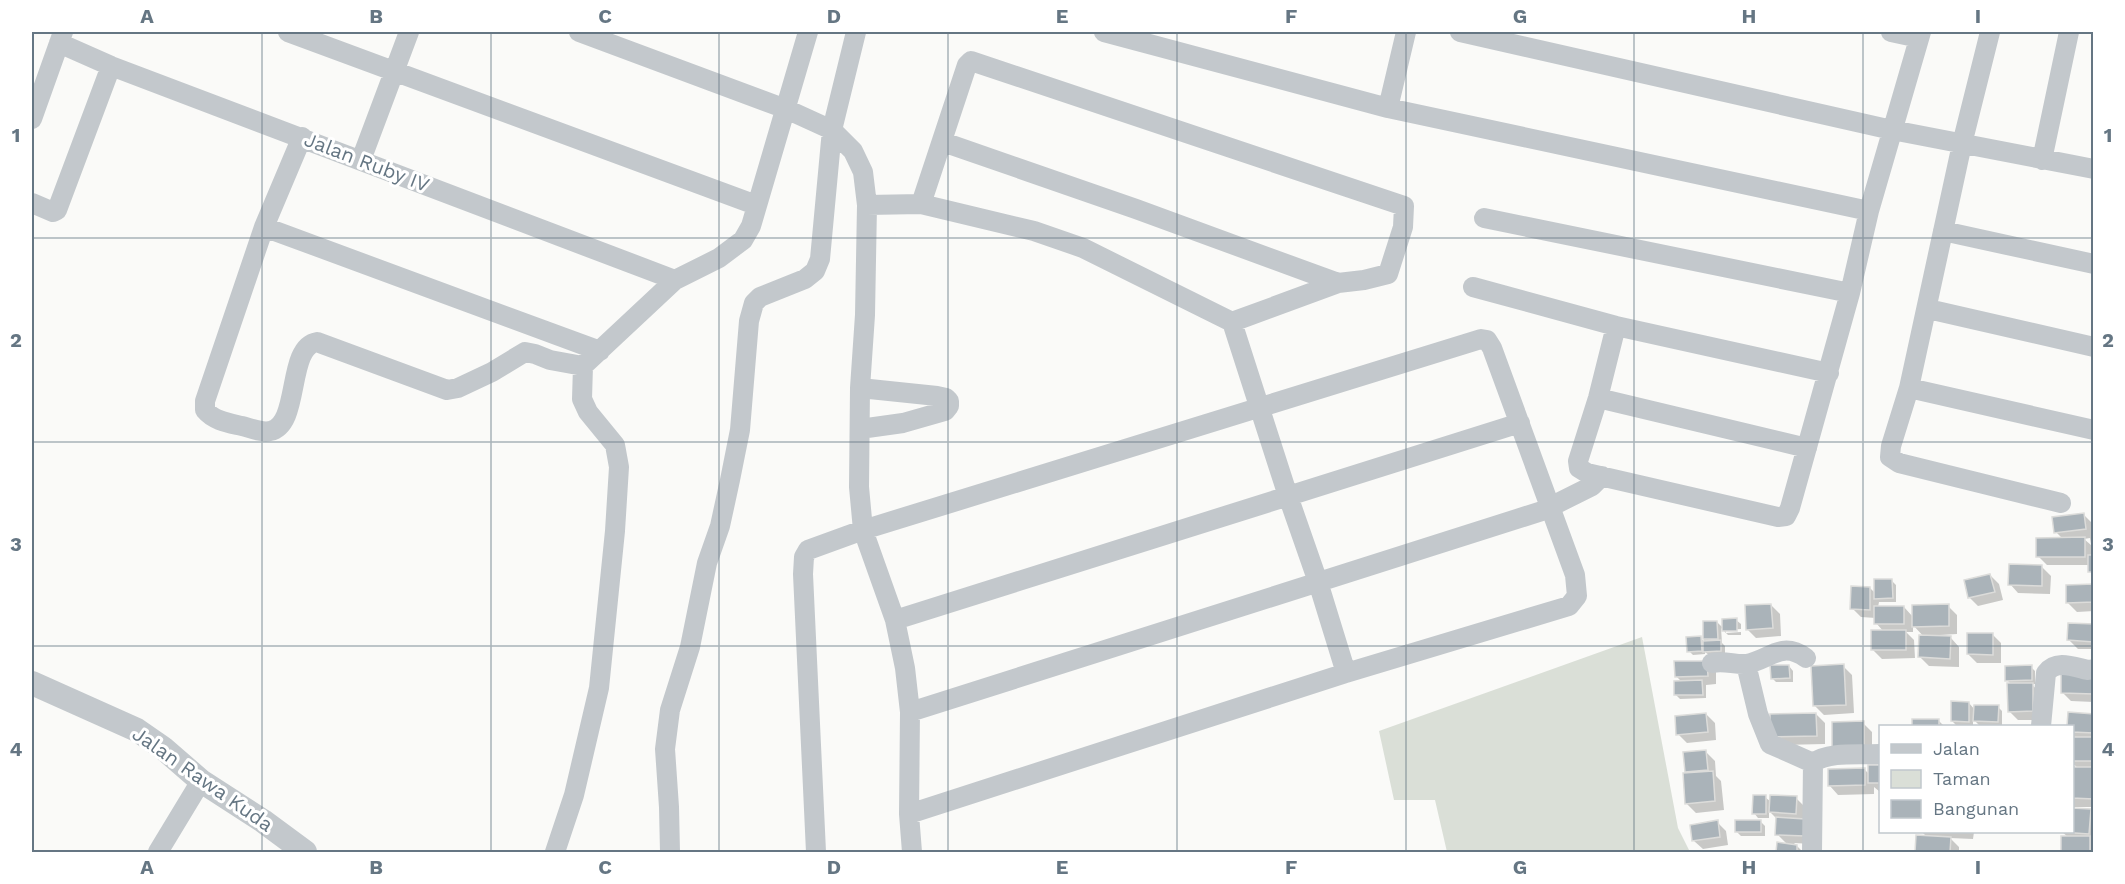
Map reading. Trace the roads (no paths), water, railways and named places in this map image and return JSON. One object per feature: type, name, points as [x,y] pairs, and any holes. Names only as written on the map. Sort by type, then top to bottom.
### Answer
[{"type":"street","points":[[288,32],[756,205]]},
{"type":"street","points":[[361,160],[409,32]]},
{"type":"street","points":[[579,32],[786,109],[832,130],[853,152],[863,172],[867,205],[865,315],[860,388],[859,487],[863,530],[895,620],[905,668],[910,712],[909,814],[912,852]]},
{"type":"street","points":[[555,852],[574,795],[599,688],[619,467],[615,445],[588,412],[582,399],[583,366],[675,280],[718,258],[743,240],[752,226],[756,205],[808,32]]},
{"type":"street","points":[[670,852],[665,749],[670,710],[690,647],[707,563],[720,526],[730,480],[740,430],[749,321],[754,303],[760,297],[805,279],[816,271],[820,259],[832,130],[856,32]]},
{"type":"street","points":[[1104,32],[1388,108],[1869,211]]},
{"type":"street","points":[[1388,108],[1406,32]]},
{"type":"street","points":[[1460,32],[1892,130],[2094,169]]},
{"type":"street","points":[[1616,326],[1598,398],[1578,461],[1579,468],[1602,476],[1778,517],[1786,516],[1828,373],[1869,211],[1920,35],[1891,32]]},
{"type":"street","points":[[1990,32],[1962,144],[1928,309],[1890,457],[1893,460],[2061,503]]},
{"type":"street","points":[[2042,160],[2069,32]]},
{"type":"street","points":[[32,119],[61,37]]},
{"type":"street","name":"Jalan Ruby IV","points":[[61,37],[111,66],[675,280]]},
{"type":"street","points":[[921,204],[967,65],[971,61],[976,61],[1404,206],[1403,227],[1388,274],[1338,283],[1232,322]]},
{"type":"street","points":[[32,203],[53,212],[57,210],[111,66]]},
{"type":"street","points":[[302,137],[264,227],[205,401],[205,410],[210,417],[268,432],[279,427],[285,418],[306,347],[317,342],[447,390],[458,388],[492,372],[525,352],[550,360],[583,366]]},
{"type":"street","points":[[943,142],[1338,283]]},
{"type":"street","points":[[867,205],[921,204],[1059,239],[1083,248],[1232,322],[1346,673]]},
{"type":"street","points":[[1484,218],[1850,293]]},
{"type":"street","points":[[264,227],[600,351]]},
{"type":"street","points":[[1943,231],[2094,264]]},
{"type":"street","points":[[1473,287],[1616,326],[1828,373]]},
{"type":"street","points":[[1928,309],[2094,347]]},
{"type":"street","points":[[816,852],[803,563],[808,550],[863,530],[1481,339],[1487,340],[1521,423],[1575,575],[1577,596],[1569,606],[1346,673],[909,814]]},
{"type":"street","points":[[860,388],[937,396],[949,401],[949,406],[945,411],[903,423],[860,429]]},
{"type":"street","points":[[1909,388],[2094,430]]},
{"type":"street","points":[[1598,398],[1807,448]]},
{"type":"street","points":[[895,620],[1521,423]]},
{"type":"street","points":[[910,712],[1552,508],[1592,486],[1602,476]]},
{"type":"street","points":[[1712,663],[1746,664],[1776,652],[1789,650],[1797,651],[1806,658]]},
{"type":"street","points":[[1746,664],[1758,714],[1770,744],[1813,763]]},
{"type":"street","points":[[2041,725],[2046,673],[2050,666],[2057,664],[2094,669]]},
{"type":"street","name":"Jalan Rawa Kuda","points":[[32,683],[137,730],[163,748],[201,781],[263,821],[305,852]]},
{"type":"street","points":[[1812,852],[1813,763],[1818,758],[1827,756],[1879,754]]},
{"type":"street","points":[[158,852],[201,781]]}]
